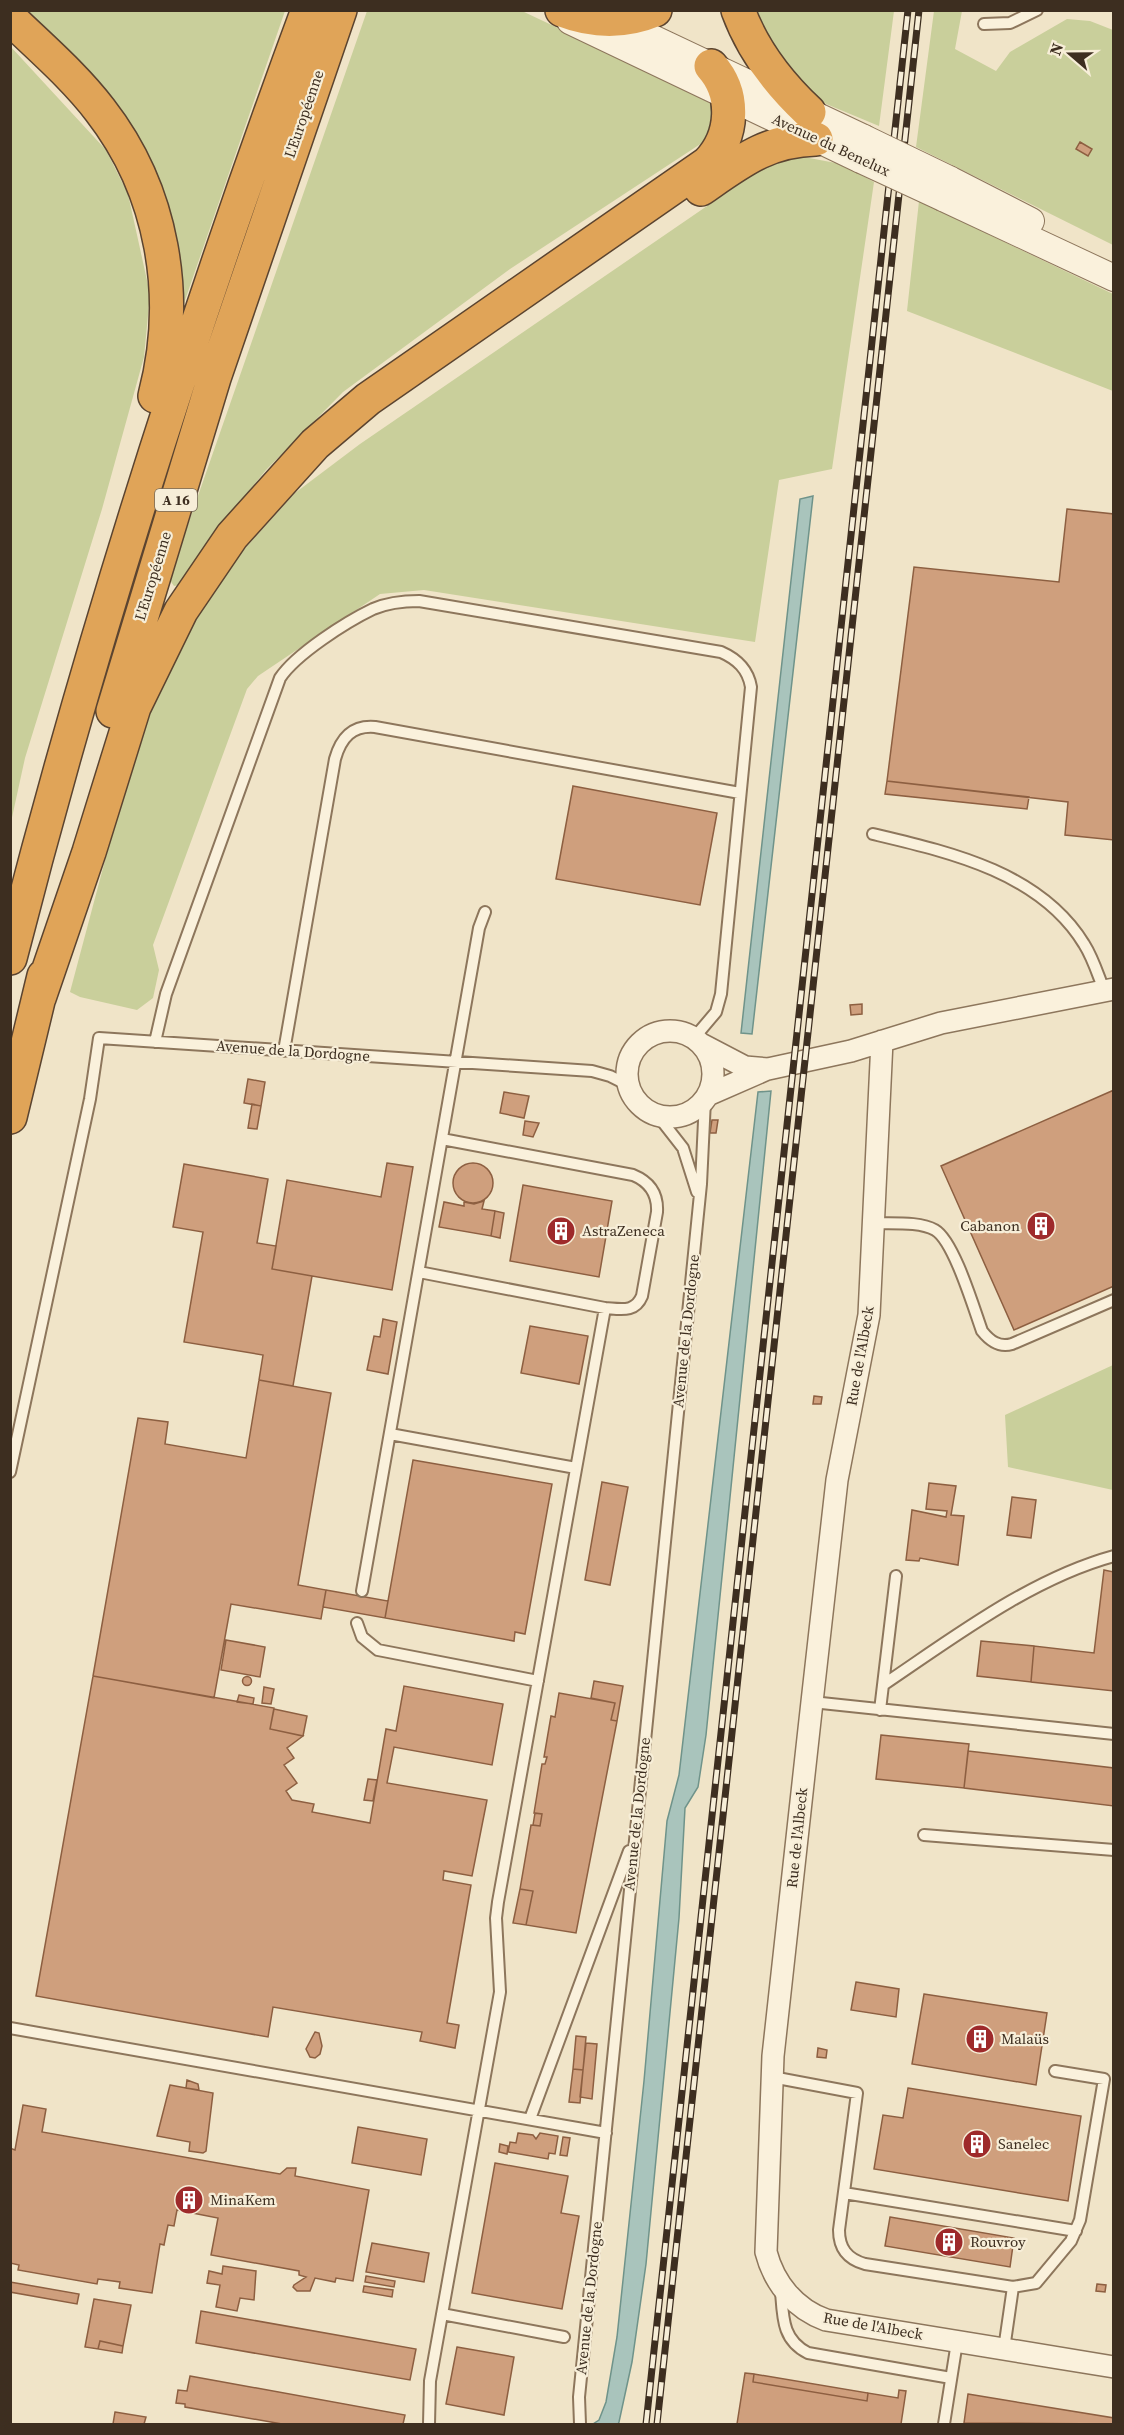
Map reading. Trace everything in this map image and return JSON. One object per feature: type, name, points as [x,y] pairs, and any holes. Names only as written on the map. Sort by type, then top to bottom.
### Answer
[{"type":"highway","name":"L'Européenne","points":[[10,958],[104,620],[169,412],[308,10]]},
{"type":"highway","name":"L'Européenne","points":[[10,1117],[99,761],[178,492],[253,260],[340,10]]},
{"type":"highway","points":[[562,10],[583,17],[655,10]]},
{"type":"highway","points":[[274,487],[336,438],[740,162],[813,125],[769,70],[754,47],[738,10]]},
{"type":"highway","points":[[10,18],[88,95],[134,162],[156,222],[167,301],[166,335],[159,383],[123,508],[49,813]]},
{"type":"highway","points":[[39,998],[92,843],[125,732],[149,673],[170,630],[204,573],[274,487],[328,432],[368,399],[702,169],[714,158],[726,135],[729,116],[728,97],[722,80],[711,66]]},
{"type":"street","name":"Avenue du Benelux","points":[[548,10],[728,97],[813,125]]},
{"type":"street","name":"Avenue du Benelux","points":[[604,15],[711,66],[813,125],[946,189],[1113,264]]},
{"type":"street","name":"Avenue du Benelux","points":[[946,189],[1113,278]]},
{"type":"street","points":[[768,1069],[746,1067],[698,1041],[671,1031],[647,1037],[631,1054],[627,1066],[628,1085],[639,1104],[658,1116],[676,1117],[687,1114],[706,1097],[768,1069],[840,1054],[947,1022],[1109,989]]},
{"type":"street","points":[[698,1041],[712,1065],[713,1078],[706,1097]]},
{"type":"street","name":"Rue de l'Albeck","points":[[882,1041],[869,1315],[837,1480],[772,2077],[765,2242],[768,2262],[781,2286],[801,2307],[826,2320],[1113,2367]]},
{"type":"lane","points":[[984,24],[1010,22],[1037,10]]},
{"type":"lane","points":[[155,1042],[166,994],[274,688],[286,669],[301,655],[374,609],[407,601],[431,602],[729,656],[746,672],[751,687],[719,1004],[698,1041]]},
{"type":"lane","points":[[284,1051],[335,759],[343,740],[352,731],[363,727],[375,727],[740,793]]},
{"type":"lane","points":[[873,834],[967,859],[1029,890],[1053,908],[1084,944],[1109,989]]},
{"type":"lane","points":[[362,1591],[471,971],[479,928],[485,912]]},
{"type":"lane","name":"Avenue de la Dordogne","points":[[10,1472],[90,1100],[99,1038],[592,1071],[610,1076],[628,1085]]},
{"type":"lane","name":"Avenue de la Dordogne","points":[[580,2424],[579,2397],[698,1204],[706,1097]]},
{"type":"lane","name":"Avenue de la Dordogne","points":[[658,1116],[678,1140],[689,1161],[698,1204]]},
{"type":"lane","points":[[419,1272],[605,1308],[630,1309],[638,1304],[642,1296],[657,1206],[654,1193],[648,1184],[627,1173],[442,1139]]},
{"type":"lane","points":[[874,1223],[923,1227],[940,1234],[949,1248],[982,1331],[990,1340],[1000,1345],[1012,1344],[1113,1300]]},
{"type":"lane","points":[[429,2424],[428,2393],[500,1992],[498,1902],[605,1308]]},
{"type":"lane","points":[[390,1434],[576,1468]]},
{"type":"lane","points":[[883,1685],[997,1610],[1047,1584],[1113,1556]]},
{"type":"lane","points":[[880,1710],[896,1576]]},
{"type":"lane","points":[[357,1623],[362,1637],[378,1650],[538,1681]]},
{"type":"lane","points":[[812,1702],[1113,1734]]},
{"type":"lane","points":[[924,1835],[1113,1850]]},
{"type":"lane","points":[[530,2119],[634,1837]]},
{"type":"lane","points":[[10,2028],[606,2133]]},
{"type":"lane","points":[[772,2077],[857,2093],[839,2238],[844,2251],[852,2259],[865,2264],[1013,2287],[1036,2283],[1065,2249],[1076,2231],[1084,2204],[1104,2079],[1055,2071]]},
{"type":"lane","points":[[844,2193],[1076,2231]]},
{"type":"lane","points":[[781,2286],[786,2332],[799,2349],[816,2356],[951,2378]]},
{"type":"lane","points":[[1004,2349],[1013,2287]]},
{"type":"lane","points":[[442,2314],[564,2337]]},
{"type":"lane","points":[[944,2424],[957,2342]]},
{"type":"green space","points":[[26,11],[285,11],[182,309],[126,125],[83,64]]},
{"type":"green space","points":[[367,11],[522,11],[706,98],[716,108],[708,139],[510,269],[343,392],[266,470],[207,543],[180,585],[174,586],[169,579]]},
{"type":"green space","points":[[754,11],[894,11],[879,126],[819,101],[788,75]]},
{"type":"green space","points":[[934,11],[962,11],[955,49],[996,71],[1010,52],[1067,19],[1090,21],[1113,30],[1113,245],[916,147]]},
{"type":"green space","points":[[11,47],[106,150],[128,194],[150,294],[144,357],[102,509],[25,758],[11,822]]},
{"type":"green space","points":[[804,157],[841,164],[874,182],[832,469],[779,480],[755,642],[424,590],[380,594],[258,676],[247,689],[153,945],[159,970],[153,998],[137,1010],[80,997],[70,992],[140,729],[168,664],[213,584],[295,493],[360,444],[761,169],[783,159]]},
{"type":"green space","points":[[919,201],[1113,294],[1113,391],[907,311]]},
{"type":"green space","points":[[1113,1365],[1113,1490],[1008,1467],[1005,1415]]},
{"type":"water","points":[[813,496],[752,1034],[741,1033],[800,499]]},
{"type":"water","points":[[771,1091],[706,1735],[698,1787],[685,1808],[679,1918],[646,2264],[632,2362],[619,2422],[618,2424],[593,2424],[599,2420],[606,2402],[617,2337],[644,2081],[667,1821],[679,1775],[758,1092]]},
{"type":"building","points":[[1080,142],[1092,149],[1088,156],[1076,149]]},
{"type":"building","points":[[1067,509],[1114,514],[1114,840],[1065,835],[1068,802],[887,781],[914,567],[1059,582]]},
{"type":"building","points":[[887,781],[1029,797],[1027,809],[885,794]]},
{"type":"building","points":[[573,786],[717,813],[700,905],[556,879]]},
{"type":"building","points":[[862,1004],[862,1014],[851,1015],[850,1005]]},
{"type":"building","points":[[248,1079],[265,1082],[261,1106],[244,1103]]},
{"type":"building","name":"Cabanon","points":[[1114,1090],[1114,1286],[1014,1330],[941,1166]]},
{"type":"building","points":[[504,1092],[529,1096],[524,1118],[500,1113]]},
{"type":"building","points":[[252,1104],[261,1106],[257,1129],[248,1128]]},
{"type":"building","points":[[712,1120],[718,1120],[716,1133],[710,1133]]},
{"type":"building","points":[[525,1121],[539,1123],[533,1137],[523,1135]]},
{"type":"building","points":[[387,1163],[413,1167],[392,1290],[272,1269],[287,1180],[381,1197]]},
{"type":"building","points":[[473,1163],[481,1164],[487,1169],[492,1175],[492,1191],[487,1197],[481,1202],[473,1203],[465,1202],[459,1197],[454,1191],[453,1183],[454,1175],[459,1169],[465,1164]]},
{"type":"building","points":[[184,1164],[268,1179],[257,1243],[276,1246],[272,1269],[312,1276],[293,1386],[259,1380],[263,1355],[184,1342],[203,1232],[173,1227]]},
{"type":"building","name":"AstraZeneca","points":[[523,1185],[612,1201],[599,1277],[510,1261]]},
{"type":"building","points":[[484,1201],[482,1209],[495,1211],[491,1236],[439,1227],[444,1202],[464,1206],[464,1202],[474,1204]]},
{"type":"building","points":[[495,1211],[504,1213],[500,1238],[491,1236]]},
{"type":"building","points":[[383,1319],[397,1322],[388,1374],[367,1370],[374,1336],[380,1337]]},
{"type":"building","points":[[530,1326],[588,1336],[579,1384],[521,1373]]},
{"type":"building","points":[[259,1380],[331,1393],[298,1585],[326,1590],[321,1619],[231,1604],[214,1698],[93,1676],[138,1418],[168,1422],[165,1444],[246,1458]]},
{"type":"building","points":[[814,1396],[822,1397],[821,1404],[813,1404]]},
{"type":"building","points":[[413,1460],[552,1484],[525,1634],[515,1632],[514,1641],[385,1618]]},
{"type":"building","points":[[602,1482],[628,1487],[610,1585],[585,1580]]},
{"type":"building","points":[[929,1483],[956,1486],[951,1515],[964,1516],[958,1565],[920,1558],[919,1561],[906,1560],[912,1510],[946,1517],[947,1511],[926,1509]]},
{"type":"building","points":[[1012,1497],[1036,1500],[1031,1538],[1007,1535]]},
{"type":"building","points":[[1104,1570],[1114,1572],[1114,1691],[1031,1682],[1034,1646],[1094,1653]]},
{"type":"building","points":[[326,1590],[388,1601],[385,1618],[323,1607]]},
{"type":"building","points":[[226,1640],[265,1647],[260,1677],[221,1670]]},
{"type":"building","points":[[981,1641],[1034,1646],[1031,1682],[977,1676]]},
{"type":"building","points":[[93,1676],[274,1708],[270,1729],[303,1736],[287,1748],[294,1758],[284,1765],[297,1783],[286,1791],[292,1800],[314,1804],[312,1812],[370,1823],[386,1729],[396,1731],[404,1686],[503,1704],[492,1765],[394,1747],[387,1783],[487,1800],[472,1876],[444,1871],[443,1880],[471,1885],[447,2023],[459,2025],[455,2048],[420,2041],[422,2032],[273,2007],[268,2037],[36,1996]]},
{"type":"building","points":[[247,1677],[251,1681],[247,1685],[243,1681]]},
{"type":"building","points":[[594,1681],[623,1686],[617,1721],[611,1720],[615,1703],[591,1698]]},
{"type":"building","points":[[264,1687],[274,1689],[271,1704],[262,1703]]},
{"type":"building","points":[[559,1693],[615,1703],[611,1720],[617,1721],[576,1933],[526,1925],[533,1891],[520,1889],[531,1825],[540,1826],[542,1814],[534,1813],[542,1764],[545,1764],[547,1757],[544,1757],[551,1716],[555,1717]]},
{"type":"building","points":[[239,1695],[254,1698],[253,1704],[237,1702]]},
{"type":"building","points":[[274,1709],[307,1716],[303,1736],[270,1729]]},
{"type":"building","points":[[881,1735],[969,1744],[964,1788],[876,1779]]},
{"type":"building","points":[[968,1751],[1114,1768],[1114,1806],[964,1788]]},
{"type":"building","points":[[368,1779],[377,1780],[373,1801],[364,1800]]},
{"type":"building","points":[[535,1813],[542,1814],[540,1826],[533,1825]]},
{"type":"building","points":[[520,1889],[533,1891],[526,1925],[513,1923]]},
{"type":"building","points":[[856,1982],[899,1989],[896,2017],[851,2010]]},
{"type":"building","name":"Malaüs","points":[[924,1994],[1047,2013],[1036,2085],[912,2064]]},
{"type":"building","points":[[315,2032],[319,2033],[322,2046],[320,2054],[315,2058],[310,2057],[306,2049]]},
{"type":"building","points":[[576,2036],[586,2037],[583,2070],[573,2069]]},
{"type":"building","points":[[586,2043],[597,2044],[592,2099],[580,2097]]},
{"type":"building","points":[[818,2048],[827,2050],[826,2058],[817,2057]]},
{"type":"building","points":[[573,2069],[583,2070],[580,2103],[569,2102]]},
{"type":"building","points":[[187,2080],[198,2084],[199,2090],[186,2088]]},
{"type":"building","points":[[170,2085],[213,2093],[206,2151],[203,2153],[189,2151],[190,2142],[157,2136]]},
{"type":"building","name":"Sanelec","points":[[908,2088],[1081,2116],[1068,2201],[874,2169],[883,2115],[903,2118]]},
{"type":"building","name":"MinaKem","points":[[23,2105],[46,2109],[42,2132],[280,2174],[287,2168],[296,2168],[295,2176],[369,2190],[353,2281],[336,2278],[335,2282],[315,2278],[310,2291],[297,2291],[294,2285],[306,2277],[299,2275],[299,2271],[211,2255],[218,2218],[177,2210],[174,2226],[168,2225],[164,2245],[160,2244],[152,2293],[119,2288],[120,2282],[98,2279],[97,2284],[18,2270],[19,2265],[10,2263],[10,2148],[15,2150]]},
{"type":"building","points":[[358,2127],[427,2139],[421,2175],[352,2163]]},
{"type":"building","points":[[518,2133],[533,2135],[536,2139],[540,2133],[558,2136],[555,2154],[549,2153],[548,2159],[508,2152],[510,2142],[516,2143]]},
{"type":"building","points":[[563,2137],[570,2138],[567,2156],[560,2155]]},
{"type":"building","points":[[500,2144],[508,2146],[507,2154],[499,2152]]},
{"type":"building","points":[[495,2163],[568,2176],[561,2213],[579,2216],[562,2309],[472,2293]]},
{"type":"building","name":"Rouvroy","points":[[890,2217],[1014,2238],[1010,2267],[885,2246]]},
{"type":"building","points":[[372,2243],[429,2253],[424,2282],[366,2272]]},
{"type":"building","points":[[223,2266],[256,2271],[254,2300],[240,2298],[237,2311],[216,2307],[220,2285],[207,2283],[209,2271],[222,2274]]},
{"type":"building","points":[[366,2276],[395,2281],[394,2287],[365,2282]]},
{"type":"building","points":[[10,2282],[79,2294],[77,2304],[10,2292]]},
{"type":"building","points":[[1097,2284],[1106,2285],[1105,2292],[1096,2291]]},
{"type":"building","points":[[364,2286],[393,2290],[392,2297],[363,2292]]},
{"type":"building","points":[[94,2299],[131,2305],[123,2346],[100,2341],[98,2349],[85,2347]]},
{"type":"building","points":[[201,2311],[416,2349],[410,2380],[196,2343]]},
{"type":"building","points":[[100,2341],[123,2346],[122,2353],[98,2349]]},
{"type":"building","points":[[457,2347],[514,2357],[504,2415],[446,2404]]},
{"type":"building","points":[[745,2373],[754,2374],[753,2382],[867,2401],[868,2393],[898,2398],[899,2390],[906,2391],[901,2424],[737,2424]]},
{"type":"building","points":[[754,2374],[868,2393],[867,2401],[753,2382]]},
{"type":"building","points":[[190,2376],[405,2415],[403,2424],[282,2424],[185,2407],[185,2404],[176,2403],[178,2390],[187,2391]]},
{"type":"building","points":[[968,2394],[1114,2418],[1114,2424],[964,2423]]},
{"type":"building","points":[[115,2412],[146,2417],[144,2424],[113,2424]]},
{"type":"railway","points":[[646,2424],[908,10]]},
{"type":"railway","points":[[657,2424],[919,10]]},
{"type":"place","name":"Cabanon","points":[[1041,1226]]},
{"type":"place","name":"AstraZeneca","points":[[561,1231]]},
{"type":"place","name":"Malaüs","points":[[980,2039]]},
{"type":"place","name":"Sanelec","points":[[977,2144]]},
{"type":"place","name":"MinaKem","points":[[189,2200]]},
{"type":"place","name":"Rouvroy","points":[[949,2242]]}]
